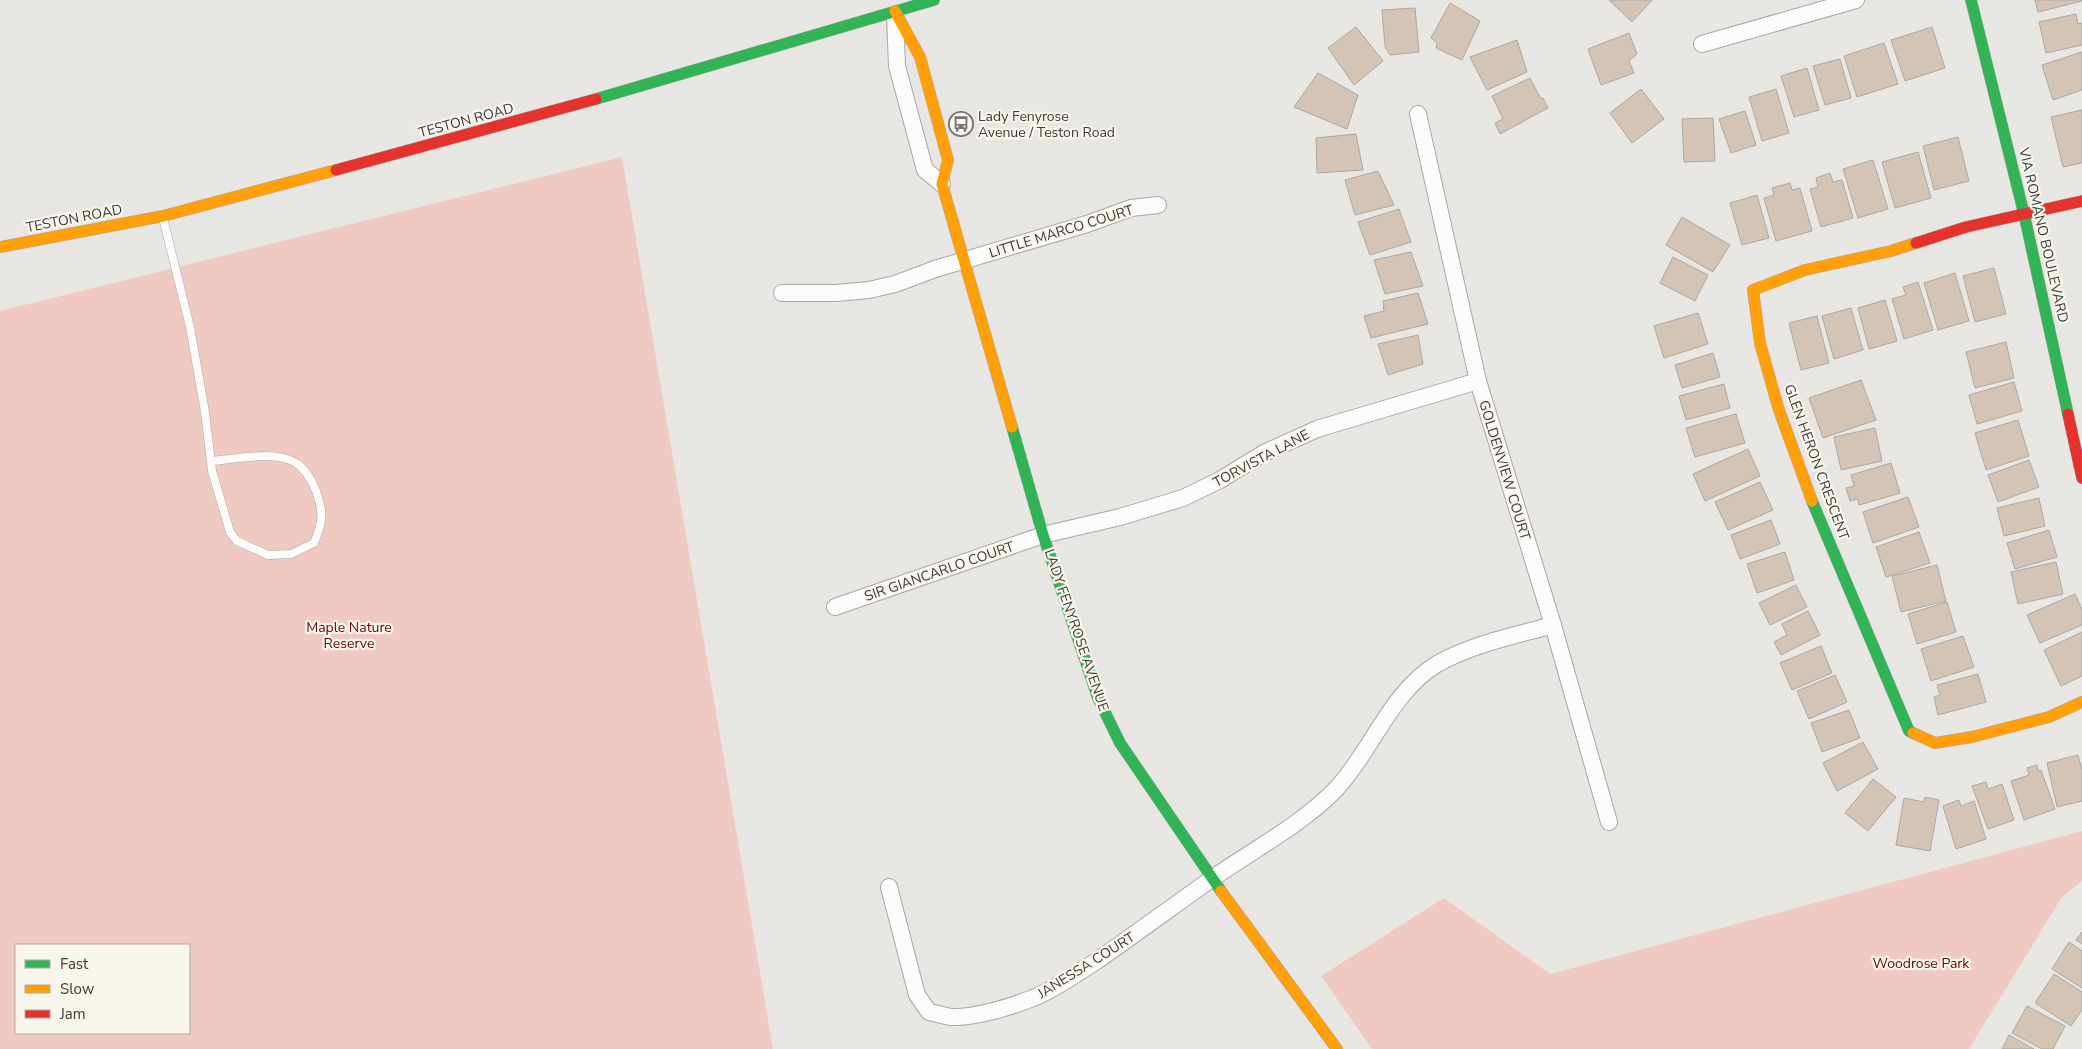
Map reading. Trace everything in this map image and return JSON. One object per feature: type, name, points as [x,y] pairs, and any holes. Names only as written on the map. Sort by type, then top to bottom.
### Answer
[{"type":"street","name":"TESTON ROAD","points":[[0,247],[163,216],[559,110],[934,0]]},
{"type":"street","points":[[1702,44],[1856,0]]},
{"type":"street","name":"VIA ROMANO BOULEVARD","points":[[1971,0],[2024,214],[2082,478]]},
{"type":"street","name":"LADY FENYROSE AVENUE","points":[[895,11],[897,66],[926,170],[942,184],[1044,535],[1098,698],[1116,736],[1153,794],[1212,879],[1338,1049]]},
{"type":"street","points":[[895,11],[920,57],[948,160],[942,184]]},
{"type":"street","name":"GOLDENVIEW COURT","points":[[1418,114],[1478,381],[1609,822]]},
{"type":"street","points":[[2024,214],[2082,200]]},
{"type":"street","name":"LITTLE MARCO COURT","points":[[782,293],[836,293],[869,290],[895,284],[965,260],[1087,224],[1131,208],[1158,206]]},
{"type":"street","name":"GLEN HERON CRESCENT","points":[[2024,214],[1966,228],[1891,251],[1805,270],[1753,290],[1760,343],[1778,407],[1810,495],[1909,731],[1935,743],[1972,737],[2049,717],[2082,702]]},
{"type":"street","name":"TORVISTA LANE","points":[[1044,535],[1183,498],[1220,480],[1264,453],[1317,429],[1478,381]]},
{"type":"street","name":"SIR GIANCARLO COURT","points":[[835,607],[1044,535]]},
{"type":"street","name":"JANESSA COURT","points":[[889,887],[917,995],[928,1012],[951,1017],[976,1014],[1034,998],[1078,973],[1123,943],[1212,879],[1297,822],[1336,788],[1367,749],[1389,713],[1415,683],[1437,665],[1478,646],[1552,625]]},
{"type":"lane","points":[[163,216],[190,327],[212,461],[212,471],[230,532],[237,541],[268,555],[291,554],[314,543],[323,523],[321,504],[311,479],[296,463],[270,455],[212,461]]},
{"type":"green space","name":"Maple Nature Reserve","points":[[622,157],[773,1049],[0,1049],[0,311]]},
{"type":"green space","name":"Woodrose Park","points":[[2082,831],[2082,881],[2062,897],[1969,1049],[1372,1049],[1321,976],[1444,898],[1550,974]]},
{"type":"building","points":[[1609,0],[1652,0],[1632,22]]},
{"type":"building","points":[[2035,0],[2081,0],[2082,1],[2038,12]]},
{"type":"building","points":[[1450,3],[1480,21],[1462,60],[1436,48],[1437,43],[1431,38]]},
{"type":"building","points":[[1415,8],[1419,52],[1390,55],[1385,46],[1382,10]]},
{"type":"building","points":[[2076,14],[2078,24],[2082,23],[2082,45],[2046,53],[2039,22]]},
{"type":"building","points":[[1356,27],[1383,61],[1354,85],[1328,48]]},
{"type":"building","points":[[1932,27],[1945,68],[1905,81],[1891,40]]},
{"type":"building","points":[[1629,33],[1637,54],[1629,61],[1634,73],[1601,85],[1588,49]]},
{"type":"building","points":[[1517,40],[1527,72],[1487,90],[1470,57]]},
{"type":"building","points":[[1884,43],[1898,84],[1857,97],[1844,56]]},
{"type":"building","points":[[2082,52],[2082,90],[2053,100],[2042,65]]},
{"type":"building","points":[[1840,59],[1851,98],[1825,105],[1813,66]]},
{"type":"building","points":[[1807,68],[1819,110],[1794,117],[1781,76]]},
{"type":"building","points":[[1318,73],[1358,95],[1347,129],[1294,107]]},
{"type":"building","points":[[1530,78],[1548,108],[1500,134],[1495,123],[1503,119],[1492,96]]},
{"type":"building","points":[[1641,89],[1664,119],[1632,143],[1610,113]]},
{"type":"building","points":[[1776,89],[1789,133],[1762,141],[1749,97]]},
{"type":"building","points":[[2082,110],[2082,163],[2063,167],[2051,117]]},
{"type":"building","points":[[1745,111],[1756,145],[1731,153],[1719,119]]},
{"type":"building","points":[[1713,118],[1715,161],[1684,162],[1682,119]]},
{"type":"building","points":[[1356,134],[1363,170],[1317,173],[1316,138]]},
{"type":"building","points":[[1958,137],[1969,181],[1934,190],[1923,146]]},
{"type":"building","points":[[1918,152],[1931,198],[1895,208],[1882,162]]},
{"type":"building","points":[[1873,160],[1888,209],[1858,218],[1843,169]]},
{"type":"building","points":[[1378,171],[1394,205],[1355,215],[1345,180]]},
{"type":"building","points":[[1830,173],[1833,182],[1842,180],[1853,218],[1821,227],[1810,189],[1818,187],[1816,178]]},
{"type":"building","points":[[1790,183],[1792,190],[1800,188],[1812,231],[1776,241],[1764,198],[1774,195],[1772,188]]},
{"type":"building","points":[[1757,195],[1769,238],[1742,245],[1730,203]]},
{"type":"building","points":[[1399,209],[1411,242],[1370,255],[1358,222]]},
{"type":"building","points":[[1682,217],[1730,245],[1713,272],[1666,245]]},
{"type":"building","points":[[1411,252],[1423,286],[1385,294],[1374,260]]},
{"type":"building","points":[[1673,257],[1708,275],[1695,301],[1660,283]]},
{"type":"building","points":[[1994,268],[2006,314],[1975,322],[1963,276]]},
{"type":"building","points":[[1955,273],[1969,321],[1938,330],[1924,283]]},
{"type":"building","points":[[1918,282],[1933,330],[1904,339],[1892,299],[1906,295],[1903,287]]},
{"type":"building","points":[[1418,293],[1428,324],[1371,338],[1364,316],[1384,311],[1383,301]]},
{"type":"building","points":[[1885,300],[1897,341],[1869,349],[1858,308]]},
{"type":"building","points":[[1851,308],[1863,350],[1834,359],[1822,316]]},
{"type":"building","points":[[1698,313],[1708,344],[1664,358],[1654,326]]},
{"type":"building","points":[[1817,316],[1829,363],[1801,370],[1789,323]]},
{"type":"building","points":[[1418,335],[1423,364],[1388,375],[1378,344]]},
{"type":"building","points":[[2006,342],[2014,378],[1975,388],[1966,352]]},
{"type":"building","points":[[1713,353],[1720,377],[1682,388],[1675,365]]},
{"type":"building","points":[[1861,380],[1876,420],[1823,438],[1809,398]]},
{"type":"building","points":[[2014,382],[2022,411],[1977,424],[1969,395]]},
{"type":"building","points":[[1724,384],[1730,408],[1686,420],[1679,396]]},
{"type":"building","points":[[1736,414],[1745,443],[1695,457],[1686,428]]},
{"type":"building","points":[[2018,420],[2029,456],[1986,470],[1975,433]]},
{"type":"building","points":[[1875,428],[1882,461],[1841,470],[1834,437]]},
{"type":"building","points":[[1748,449],[1760,476],[1705,501],[1693,474]]},
{"type":"building","points":[[2029,460],[2039,487],[1998,502],[1988,475]]},
{"type":"building","points":[[1891,463],[1900,493],[1859,505],[1858,499],[1850,501],[1846,488],[1854,486],[1851,475]]},
{"type":"building","points":[[1760,482],[1773,510],[1728,530],[1715,502]]},
{"type":"building","points":[[1908,497],[1919,527],[1873,543],[1863,512]]},
{"type":"building","points":[[2039,498],[2045,526],[2004,536],[1997,508]]},
{"type":"building","points":[[1771,520],[1780,544],[1740,559],[1731,535]]},
{"type":"building","points":[[2049,530],[2057,557],[2015,569],[2007,543]]},
{"type":"building","points":[[1919,532],[1930,563],[1886,577],[1876,547]]},
{"type":"building","points":[[1785,552],[1794,580],[1757,593],[1747,564]]},
{"type":"building","points":[[2056,562],[2063,594],[2018,604],[2011,572]]},
{"type":"building","points":[[1937,565],[1946,601],[1901,612],[1892,576]]},
{"type":"building","points":[[1796,585],[1807,607],[1770,625],[1759,603]]},
{"type":"building","points":[[2075,594],[2082,610],[2082,625],[2040,643],[2027,615]]},
{"type":"building","points":[[1947,602],[1956,632],[1917,644],[1908,614]]},
{"type":"building","points":[[1808,611],[1820,635],[1781,655],[1774,642],[1787,635],[1782,624]]},
{"type":"building","points":[[2082,632],[2082,676],[2061,686],[2044,650]]},
{"type":"building","points":[[1963,636],[1974,667],[1931,681],[1921,649]]},
{"type":"building","points":[[1821,646],[1832,673],[1792,690],[1780,663]]},
{"type":"building","points":[[1978,674],[1986,702],[1938,715],[1934,697],[1940,695],[1937,685]]},
{"type":"building","points":[[1835,675],[1847,702],[1809,719],[1797,691]]},
{"type":"building","points":[[1849,710],[1860,738],[1822,752],[1811,723]]},
{"type":"building","points":[[1863,742],[1878,769],[1837,791],[1823,763]]},
{"type":"building","points":[[2078,755],[2082,770],[2082,801],[2057,807],[2047,763]]},
{"type":"building","points":[[2037,765],[2038,771],[2041,770],[2055,809],[2024,820],[2011,781],[2029,775],[2027,768]]},
{"type":"building","points":[[1873,779],[1896,797],[1868,831],[1845,813]]},
{"type":"building","points":[[1986,782],[1988,789],[2002,784],[2014,820],[1988,829],[1972,786]]},
{"type":"building","points":[[1925,797],[1939,800],[1930,851],[1896,845],[1904,798],[1924,802]]},
{"type":"building","points":[[1959,800],[1961,806],[1974,801],[1986,839],[1956,849],[1943,806]]},
{"type":"building","points":[[2082,932],[2082,944],[2076,940]]},
{"type":"building","points":[[2069,942],[2082,951],[2082,988],[2052,969]]},
{"type":"building","points":[[2054,974],[2082,992],[2082,1010],[2071,1026],[2035,1003]]},
{"type":"building","points":[[2027,1006],[2065,1026],[2053,1049],[2042,1049],[2012,1033]]},
{"type":"building","points":[[2009,1035],[2034,1049],[2002,1049]]},
{"type":"traffic: fast","points":[[596,99],[934,0]]},
{"type":"traffic: fast","points":[[1971,0],[2024,214],[2068,414]]},
{"type":"traffic: fast","points":[[1012,427],[1043,535],[1098,698],[1120,743],[1221,891]]},
{"type":"traffic: fast","points":[[1812,501],[1909,731],[1913,733]]},
{"type":"traffic: slow","points":[[895,11],[920,57],[948,160],[942,184],[1012,427]]},
{"type":"traffic: slow","points":[[0,247],[163,216],[336,170]]},
{"type":"traffic: slow","points":[[1812,501],[1778,407],[1760,343],[1753,290],[1805,270],[1891,251],[1916,243]]},
{"type":"traffic: slow","points":[[1913,733],[1935,743],[1972,737],[2049,717],[2082,702]]},
{"type":"traffic: slow","points":[[1221,891],[1337,1049]]},
{"type":"traffic: jam","points":[[336,170],[596,99]]},
{"type":"traffic: jam","points":[[1916,243],[1966,227],[2082,201]]},
{"type":"traffic: jam","points":[[2068,414],[2082,478]]},
{"type":"place","name":"Lady Fenyrose Avenue / Teston Road","points":[[961,124]]}]
